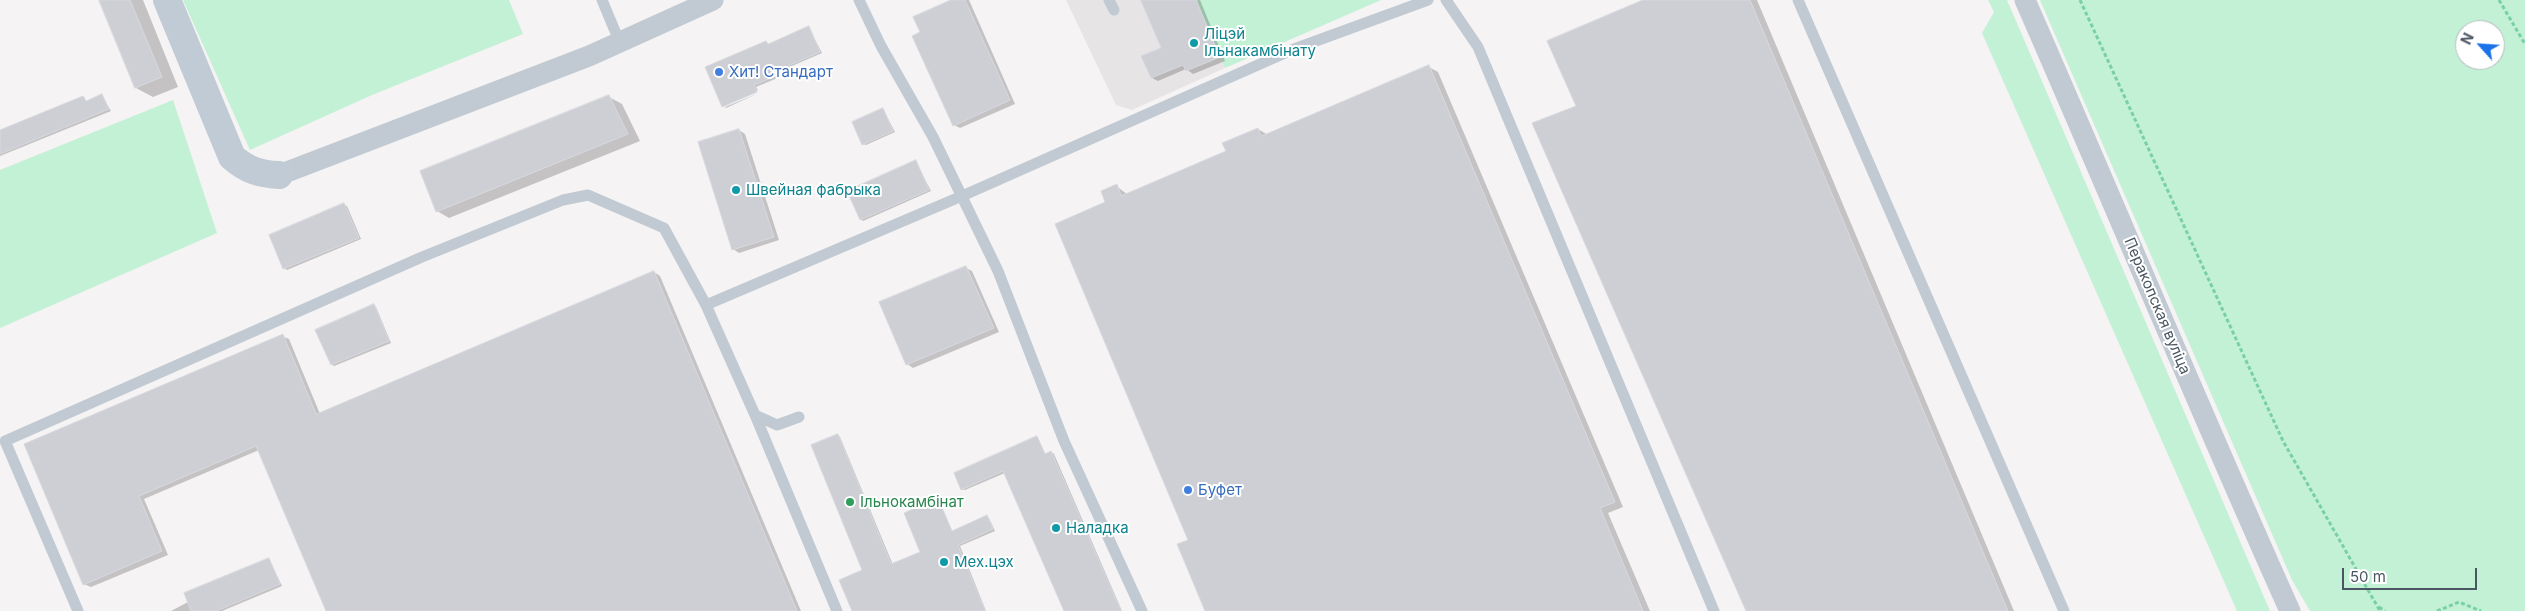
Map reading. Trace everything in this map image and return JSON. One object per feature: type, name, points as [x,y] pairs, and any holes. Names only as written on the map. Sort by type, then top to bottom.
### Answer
[{"type":"street","points":[[167,0],[232,157],[246,168],[260,174],[279,175],[589,56],[713,0]]},
{"type":"street","name":"Перакопская вуліца","points":[[2025,0],[2129,240],[2208,430],[2290,611]]},
{"type":"lane","points":[[602,0],[620,43]]},
{"type":"lane","points":[[859,0],[881,46],[933,137],[998,271],[1064,441],[1142,611]]},
{"type":"lane","points":[[706,305],[962,196],[1294,50],[1428,0]]},
{"type":"lane","points":[[1446,0],[1478,47],[1714,611]]},
{"type":"lane","points":[[1798,0],[2064,611]]},
{"type":"lane","points":[[78,611],[5,441],[422,257],[563,200],[588,195],[664,228],[706,305],[755,415],[837,611]]},
{"type":"lane","points":[[755,415],[777,425],[800,417]]},
{"type":"path","points":[[2080,0],[2283,441],[2380,609],[2385,611]]},
{"type":"path","points":[[2499,0],[2525,44]]},
{"type":"path","points":[[2437,611],[2459,602],[2481,611]]},
{"type":"shaded area","points":[[1066,0],[1196,0],[1225,68],[1132,110],[1116,105]]},
{"type":"green space","points":[[183,0],[509,0],[523,34],[372,95],[250,150]]},
{"type":"green space","points":[[1381,0],[1225,68],[1197,1]]},
{"type":"green space","points":[[1988,0],[2007,0],[2270,611],[2237,611],[1982,33],[1994,12]]},
{"type":"green space","points":[[2040,0],[2525,0],[2525,611],[2310,611],[2292,580]]},
{"type":"green space","points":[[173,100],[217,233],[0,328],[0,170]]},
{"type":"building","points":[[99,0],[130,0],[162,77],[135,88]]},
{"type":"building","points":[[951,0],[965,0],[1010,100],[953,126],[912,36],[920,32],[913,17]]},
{"type":"building","name":"Ліцэй Ільнакамбінату","points":[[1141,0],[1196,0],[1220,57],[1186,71],[1183,65],[1151,78],[1141,56],[1161,48]]},
{"type":"building","points":[[1643,0],[1750,0],[2008,611],[1746,611],[1532,123],[1576,106],[1547,41]]},
{"type":"building","points":[[809,26],[820,52],[776,71],[778,75],[754,85],[757,92],[722,107],[705,67],[766,41],[768,44]]},
{"type":"building","points":[[1429,65],[1615,502],[1600,508],[1643,611],[1205,611],[1177,544],[1188,540],[1055,224],[1105,202],[1101,191],[1117,184],[1121,196],[1226,151],[1222,143],[1258,128],[1261,136]]},
{"type":"building","points":[[102,94],[109,109],[0,154],[0,130],[83,96],[86,101]]},
{"type":"building","points":[[609,95],[628,134],[436,212],[420,171]]},
{"type":"building","points":[[883,108],[893,131],[862,145],[852,122]]},
{"type":"building","name":"Швейная фабрыка","points":[[739,129],[774,237],[732,250],[698,142]]},
{"type":"building","points":[[916,160],[929,190],[860,220],[847,191]]},
{"type":"building","points":[[344,203],[359,238],[283,269],[269,235]]},
{"type":"building","points":[[966,266],[994,328],[906,365],[879,302]]},
{"type":"building","points":[[654,271],[797,611],[326,611],[256,446],[139,496],[162,551],[83,585],[24,444],[283,334],[316,414]]},
{"type":"building","points":[[374,304],[389,341],[331,365],[315,330]]},
{"type":"building","points":[[838,434],[891,564],[920,552],[904,513],[938,498],[952,531],[987,515],[993,529],[958,545],[985,611],[852,611],[839,580],[862,570],[811,445]]},
{"type":"building","name":"Наладка","points":[[1037,436],[1045,454],[1051,451],[1121,611],[1064,611],[1003,471],[961,490],[954,473]]},
{"type":"building","points":[[269,558],[280,584],[216,611],[191,611],[184,593]]},
{"type":"place","name":"Ліцэй Ільнакамбінату","points":[[1194,43]]},
{"type":"place","name":"Хит! Стандарт","points":[[719,72]]},
{"type":"place","name":"Швейная фабрыка","points":[[736,190]]},
{"type":"place","name":"Буфет","points":[[1188,490]]},
{"type":"place","name":"Ільнокамбінат","points":[[850,502]]},
{"type":"place","name":"Наладка","points":[[1056,528]]},
{"type":"place","name":"Мех.цэх","points":[[944,562]]}]
